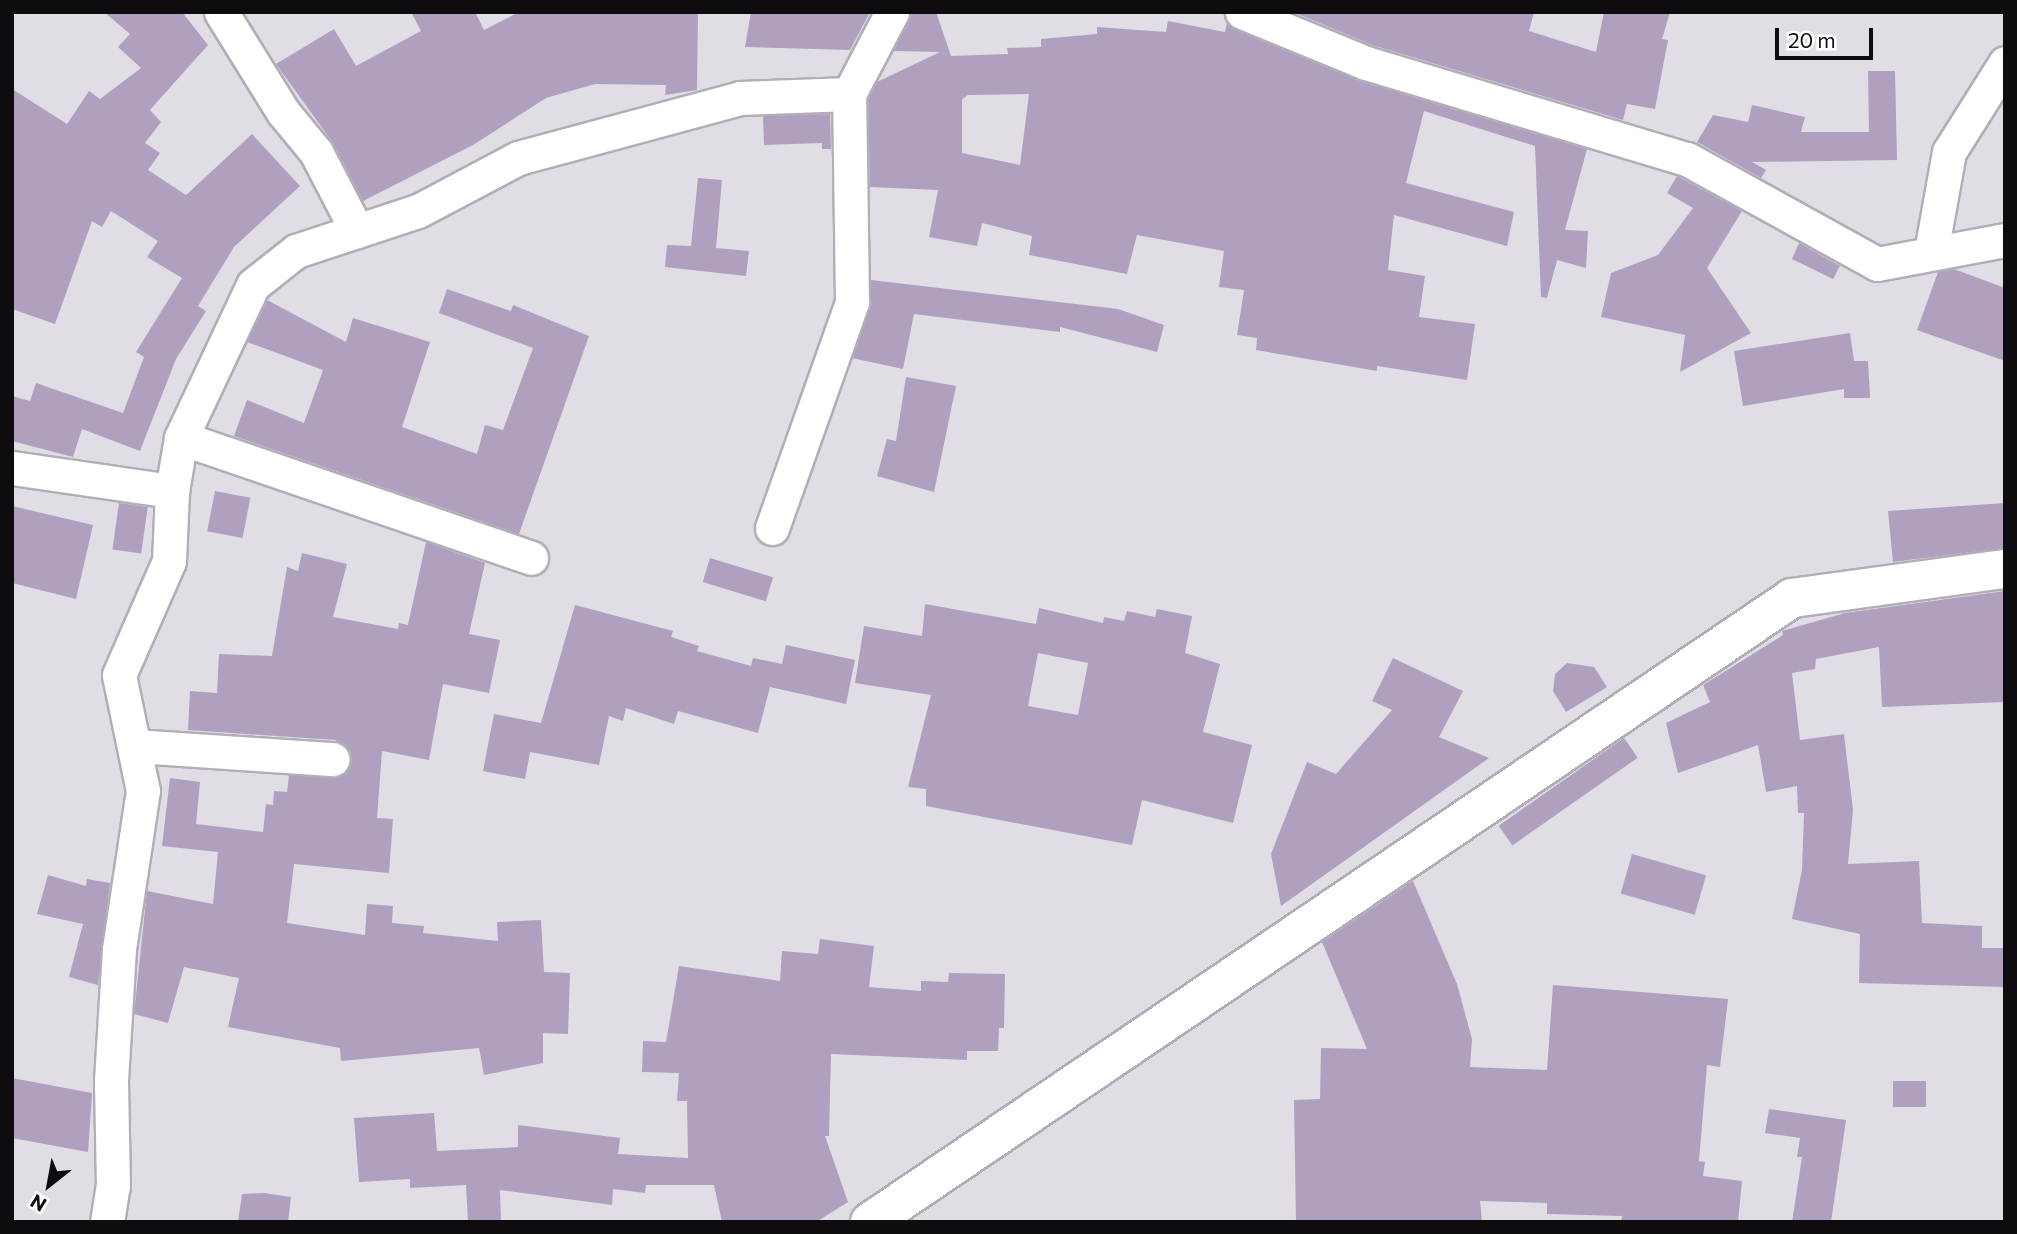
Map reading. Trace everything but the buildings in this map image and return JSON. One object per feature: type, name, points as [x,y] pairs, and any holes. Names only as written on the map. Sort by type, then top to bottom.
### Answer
[{"type":"street","points":[[221,12],[283,112],[316,152],[357,231]]},
{"type":"street","points":[[772,528],[852,302],[849,94],[892,12]]},
{"type":"street","points":[[1242,12],[1366,63],[1687,159],[1877,264],[2005,240]]},
{"type":"street","points":[[1931,252],[1949,152],[2005,63]]},
{"type":"street","points":[[107,1222],[113,1186],[111,1080],[119,950],[143,791],[119,675],[169,561],[172,491],[181,438],[253,285],[296,251],[418,211],[518,158],[740,98],[849,94]]},
{"type":"street","points":[[181,438],[531,558]]},
{"type":"street","points":[[12,468],[172,491]]},
{"type":"street","points":[[870,1222],[1792,598],[2005,569]]},
{"type":"street","points":[[135,746],[333,760]]}]
